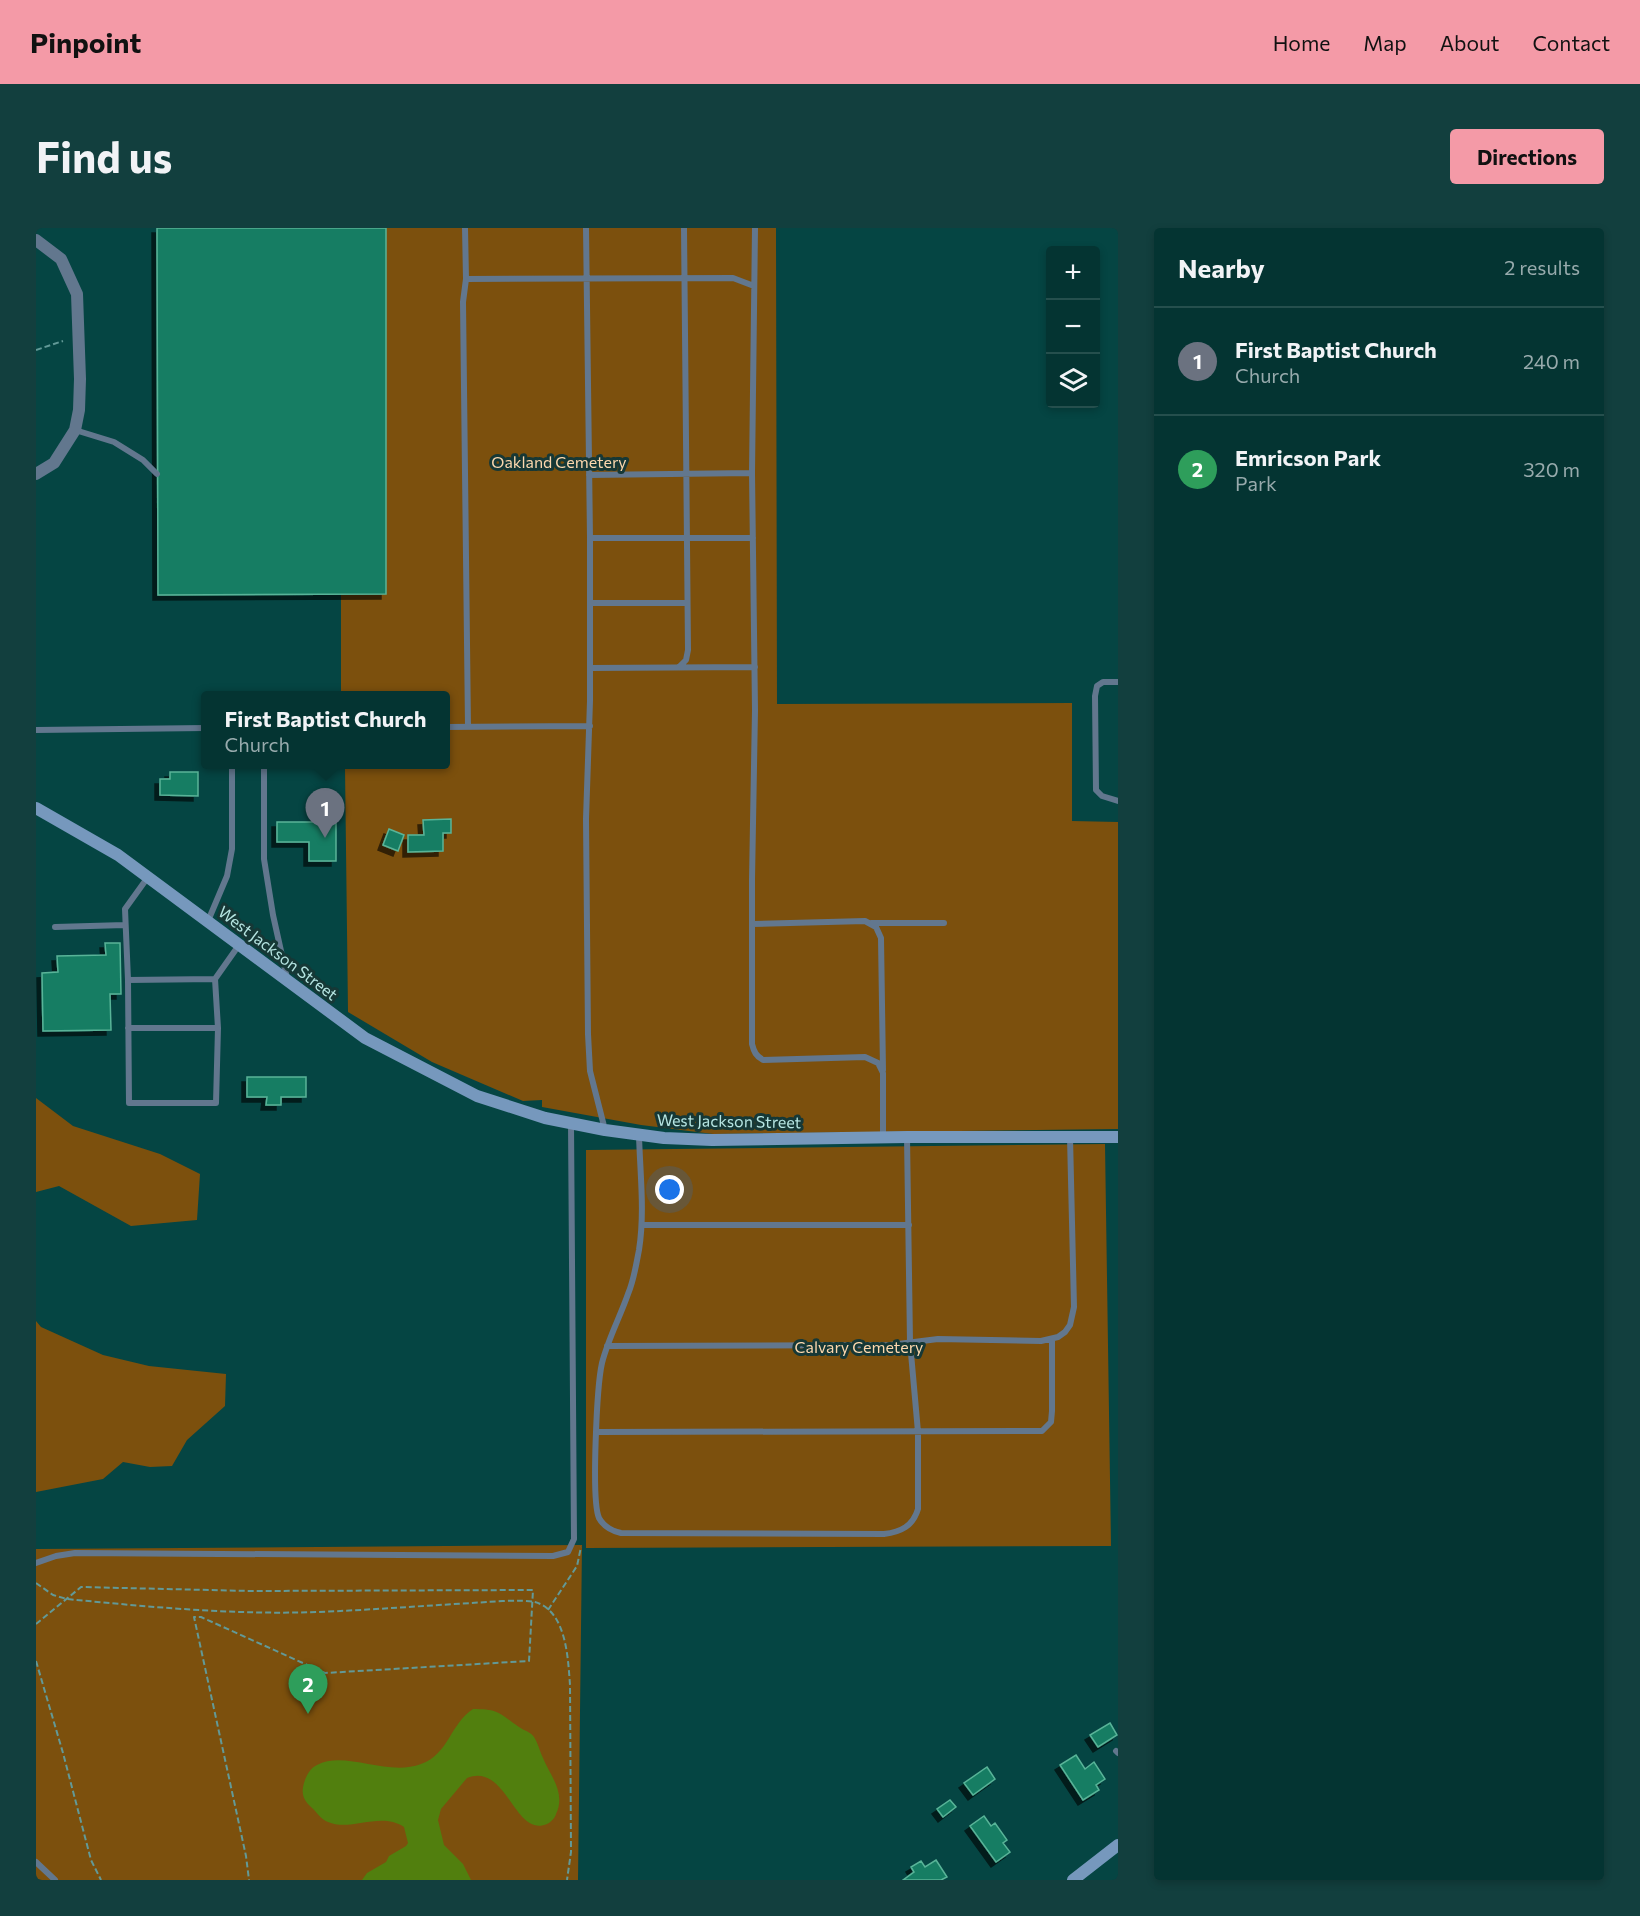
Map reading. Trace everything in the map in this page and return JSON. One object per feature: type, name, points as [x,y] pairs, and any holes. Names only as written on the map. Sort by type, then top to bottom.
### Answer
[{"type":"street","points":[[36,240],[61,259],[77,294],[80,379],[79,410],[75,430],[54,463],[36,474]]},
{"type":"street","name":"West Jackson Street","points":[[36,808],[118,855],[365,1038],[477,1096],[545,1118],[639,1135],[712,1140],[1118,1137]]},
{"type":"street","points":[[1073,1880],[1118,1845]]},
{"type":"lane","points":[[465,228],[468,727]]},
{"type":"lane","points":[[586,228],[590,538],[590,726],[586,819],[588,1034],[590,1071],[605,1130]]},
{"type":"lane","points":[[679,667],[688,657],[684,228]]},
{"type":"lane","points":[[755,228],[752,473],[755,667],[752,924],[754,1052],[758,1058],[771,1061],[866,1057],[878,1063],[883,1073]]},
{"type":"lane","points":[[466,279],[733,278],[754,286]]},
{"type":"lane","points":[[75,430],[114,442],[143,460],[157,474]]},
{"type":"lane","points":[[589,475],[752,473]]},
{"type":"lane","points":[[590,538],[753,538]]},
{"type":"lane","points":[[590,603],[687,603]]},
{"type":"lane","points":[[590,668],[755,667]]},
{"type":"lane","points":[[1118,682],[1103,681],[1097,686],[1095,696],[1096,790],[1102,796],[1118,801]]},
{"type":"lane","points":[[450,727],[590,726]]},
{"type":"lane","points":[[36,730],[201,728]]},
{"type":"lane","points":[[208,921],[227,876],[232,849],[232,769]]},
{"type":"lane","points":[[264,769],[264,859],[287,980]]},
{"type":"lane","points":[[148,877],[125,909],[129,1103],[216,1103],[218,1028],[215,979],[239,945]]},
{"type":"lane","points":[[752,924],[865,921],[871,923],[944,923]]},
{"type":"lane","points":[[871,923],[876,927],[881,939],[883,1137]]},
{"type":"lane","points":[[55,927],[125,926]]},
{"type":"lane","points":[[128,980],[215,979]]},
{"type":"lane","points":[[128,1028],[218,1028]]},
{"type":"lane","points":[[36,1563],[56,1556],[75,1553],[553,1556],[568,1552],[574,1539],[571,1123]]},
{"type":"lane","points":[[639,1135],[642,1225],[635,1270],[629,1292],[607,1346],[598,1385],[596,1498],[598,1515],[612,1531],[621,1533],[884,1534],[902,1530],[916,1518],[918,1432],[910,1342],[907,1137]]},
{"type":"lane","points":[[607,1346],[878,1346],[938,1339],[1020,1342],[1052,1339],[1065,1332],[1070,1325],[1074,1307],[1070,1137]]},
{"type":"lane","points":[[642,1225],[909,1225]]},
{"type":"lane","points":[[597,1432],[1035,1432],[1047,1427],[1051,1422],[1052,1339]]},
{"type":"lane","points":[[36,1862],[55,1880]]},
{"type":"path","points":[[36,350],[63,341]]},
{"type":"path","points":[[36,1583],[53,1595],[67,1599],[241,1613],[536,1602],[550,1611],[564,1634],[568,1658],[571,1852],[567,1880]]},
{"type":"path","points":[[36,1624],[81,1587],[251,1591],[533,1590],[529,1661],[325,1673],[201,1617],[194,1617],[246,1856],[249,1880]]},
{"type":"path","points":[[36,1661],[91,1860],[101,1880]]},
{"type":"green space","name":"Oakland Cemetery","points":[[341,228],[776,228],[777,704],[1072,703],[1072,821],[1118,822],[1118,1129],[713,1134],[641,1125],[542,1107],[542,1100],[523,1101],[432,1062],[348,1012],[345,769],[450,769],[450,691],[341,691]]},
{"type":"green space","points":[[36,1098],[73,1126],[160,1154],[200,1174],[197,1220],[131,1226],[59,1186],[36,1192]]},
{"type":"green space","name":"Calvary Cemetery","points":[[1105,1144],[1111,1546],[586,1548],[586,1150]]},
{"type":"green space","points":[[36,1321],[41,1327],[103,1355],[149,1366],[226,1374],[225,1406],[187,1440],[172,1466],[150,1467],[123,1462],[103,1479],[36,1492]]},
{"type":"green space","points":[[582,1545],[578,1880],[36,1880],[36,1549]]},
{"type":"shaded area","points":[[473,1709],[498,1713],[534,1737],[558,1792],[559,1806],[555,1817],[547,1824],[536,1825],[526,1820],[492,1780],[481,1776],[467,1778],[441,1809],[438,1820],[444,1845],[463,1864],[471,1880],[362,1880],[367,1873],[386,1862],[389,1856],[406,1846],[408,1843],[404,1827],[385,1821],[346,1825],[325,1821],[303,1796],[303,1787],[309,1772],[315,1766],[328,1761],[340,1760],[394,1768],[421,1764],[438,1753],[465,1715]]},
{"type":"building","points":[[157,228],[386,228],[386,594],[158,595]]},
{"type":"building","points":[[170,772],[198,772],[198,796],[160,795],[160,779],[170,779]]},
{"type":"building","points":[[451,819],[451,833],[443,833],[443,851],[408,852],[408,835],[424,835],[423,820]]},
{"type":"building","points":[[277,822],[336,822],[336,861],[309,861],[309,842],[277,842]]},
{"type":"building","points":[[389,829],[404,835],[398,851],[383,845]]},
{"type":"building","points":[[105,943],[120,943],[121,994],[110,994],[111,1030],[43,1031],[42,973],[58,972],[57,956],[106,955]]},
{"type":"building","points":[[247,1077],[306,1077],[306,1097],[281,1097],[281,1105],[266,1105],[267,1097],[247,1097]]},
{"type":"building","points":[[1110,1723],[1117,1735],[1098,1747],[1090,1735]]},
{"type":"building","points":[[1076,1755],[1085,1769],[1094,1762],[1105,1779],[1096,1785],[1099,1790],[1083,1800],[1060,1765]]},
{"type":"building","points":[[987,1767],[995,1779],[973,1795],[964,1783]]},
{"type":"building","points":[[950,1800],[956,1807],[943,1817],[937,1809]]},
{"type":"building","points":[[984,1816],[991,1826],[995,1823],[1007,1840],[1003,1843],[1010,1852],[996,1862],[970,1826]]},
{"type":"building","points":[[936,1860],[947,1877],[941,1880],[903,1880],[914,1872],[911,1867],[921,1861],[925,1867]]},
{"type":"place","name":"First Baptist Church","points":[[325,838]]},
{"type":"place","name":"Emricson Park","points":[[308,1714]]}]
